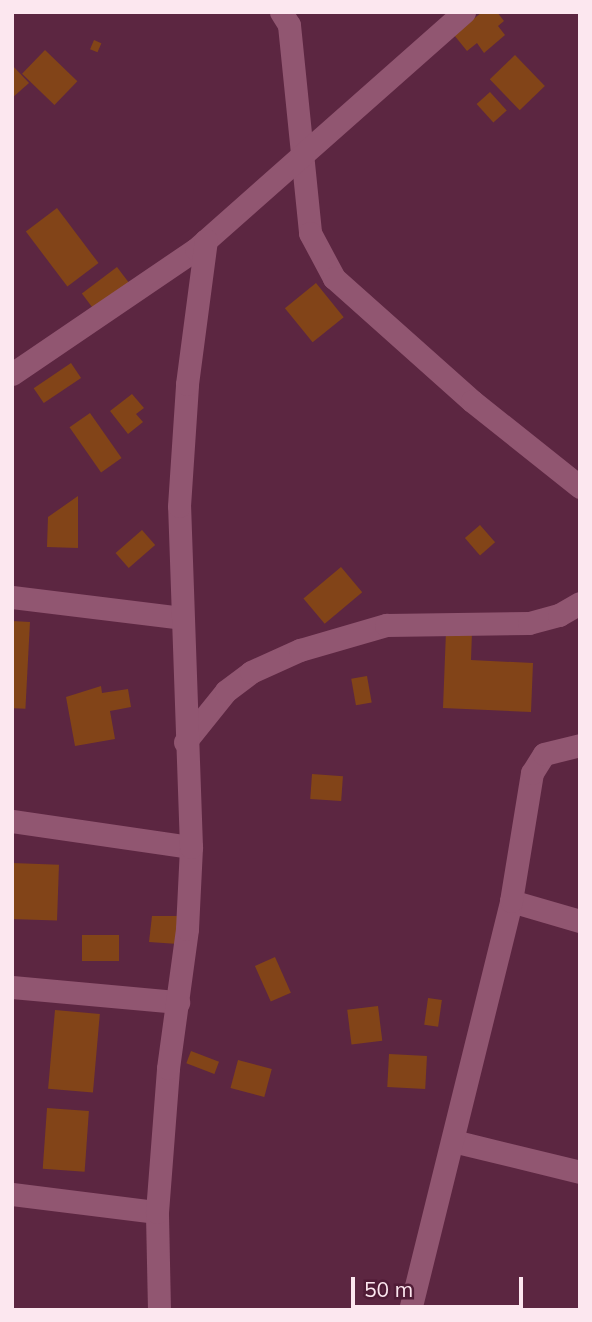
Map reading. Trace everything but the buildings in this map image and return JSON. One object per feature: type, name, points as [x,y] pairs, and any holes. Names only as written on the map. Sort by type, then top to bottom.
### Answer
[{"type":"street","points":[[12,374],[206,240],[464,12]]},
{"type":"street","points":[[286,16],[310,233],[334,278],[472,401],[580,487]]},
{"type":"street","points":[[159,1310],[157,1212],[167,1068],[178,1002],[191,847],[185,742],[180,506],[186,397],[206,240]]},
{"type":"street","points":[[12,597],[182,618]]},
{"type":"street","points":[[185,742],[226,691],[251,672],[300,650],[386,625],[529,623],[559,615],[580,603]]},
{"type":"street","points":[[410,1310],[453,1141],[473,1041],[511,901],[532,773],[544,754],[580,745]]},
{"type":"street","points":[[12,821],[191,847]]},
{"type":"street","points":[[511,901],[580,920]]},
{"type":"street","points":[[12,987],[178,1002]]},
{"type":"street","points":[[453,1141],[580,1172]]},
{"type":"street","points":[[12,1194],[157,1212]]}]
